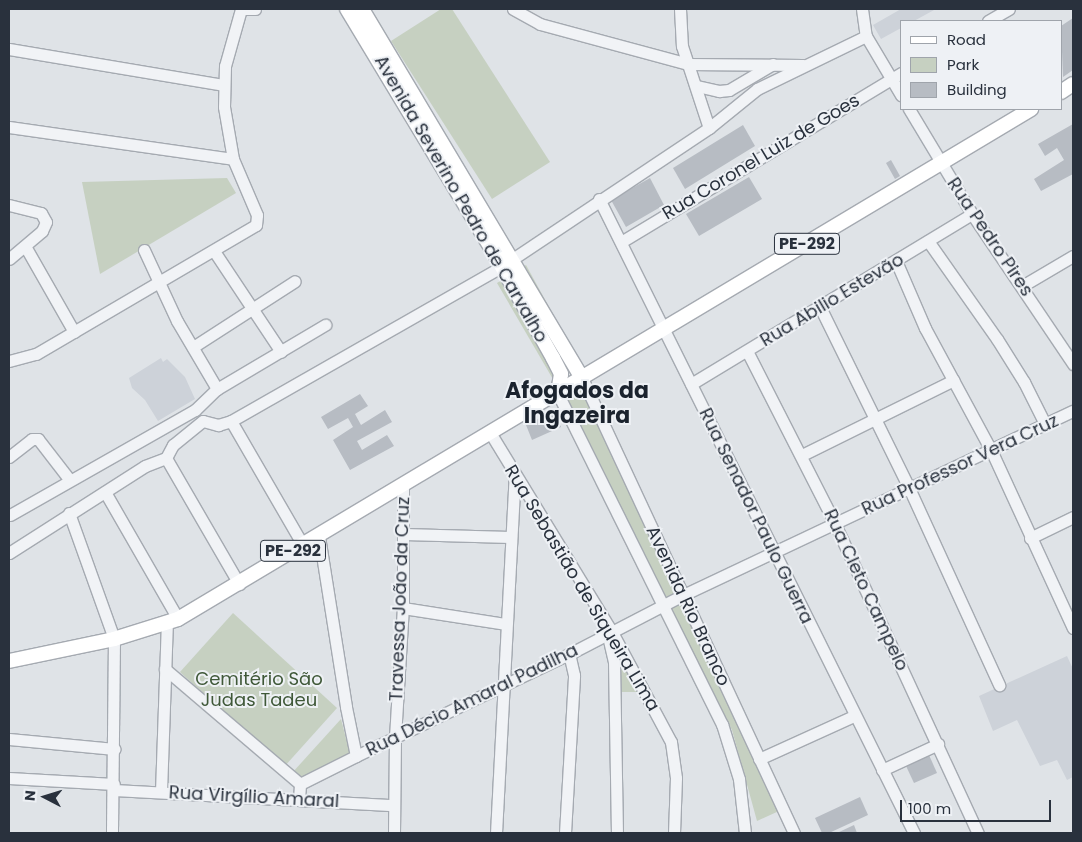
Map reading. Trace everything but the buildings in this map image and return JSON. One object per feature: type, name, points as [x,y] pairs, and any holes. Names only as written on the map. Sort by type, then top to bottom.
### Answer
[{"type":"main road","name":"Avenida Severino Pedro de Carvalho","points":[[347,9],[582,378]]},
{"type":"main road","name":"Avenida Severino Pedro de Carvalho","points":[[362,9],[482,222]]},
{"type":"main road","points":[[1062,91],[1073,84]]},
{"type":"main road","name":"PE-292","points":[[9,661],[114,640],[173,622],[558,394],[1030,110]]},
{"type":"main road","name":"Avenida Severino Pedro de Carvalho","points":[[504,258],[558,367],[561,378],[558,394]]},
{"type":"street","points":[[9,361],[36,354],[214,251],[252,228],[258,220],[233,159],[223,85],[228,46],[242,9],[255,9]]},
{"type":"street","points":[[513,9],[540,24],[688,64],[807,65]]},
{"type":"street","points":[[680,9],[680,36],[709,128]]},
{"type":"street","points":[[862,9],[866,36],[896,76],[900,91]]},
{"type":"street","points":[[990,20],[1009,9]]},
{"type":"street","points":[[194,410],[203,421],[218,425],[231,421],[599,199],[709,128],[757,89],[866,36]]},
{"type":"street","points":[[9,49],[223,85]]},
{"type":"street","points":[[697,86],[720,92],[729,90],[773,64]]},
{"type":"street","name":"Rua Coronel Luiz de Goes","points":[[621,242],[896,76]]},
{"type":"street","name":"Rua Pedro Pires","points":[[910,110],[972,214],[1022,286],[1068,346],[1073,364]]},
{"type":"street","points":[[9,127],[233,159]]},
{"type":"street","name":"Rua Senador Paulo Guerra","points":[[599,199],[854,716],[914,833]]},
{"type":"street","points":[[9,205],[41,213],[45,218],[44,227],[9,259]]},
{"type":"street","name":"Rua Abilio Estevão","points":[[691,384],[820,308],[972,214]]},
{"type":"street","points":[[928,241],[1002,346],[1035,402],[1045,424]]},
{"type":"street","points":[[25,246],[74,332]]},
{"type":"street","points":[[144,250],[158,283],[217,389]]},
{"type":"street","points":[[214,251],[281,352]]},
{"type":"street","points":[[1022,286],[1073,256]]},
{"type":"street","points":[[896,261],[925,328],[991,450],[1073,628]]},
{"type":"street","points":[[193,347],[295,281]]},
{"type":"street","points":[[820,308],[909,488],[999,685]]},
{"type":"street","points":[[10,515],[69,479],[194,410],[217,389],[325,326]]},
{"type":"street","name":"Rua Cleto Campelo","points":[[747,351],[835,524],[978,833]]},
{"type":"street","name":"Avenida Rio Branco","points":[[582,378],[794,833]]},
{"type":"street","points":[[802,456],[954,380]]},
{"type":"street","name":"Avenida Rio Branco","points":[[558,394],[730,741],[739,779],[745,833]]},
{"type":"street","name":"Rua Professor Vera Cruz","points":[[683,595],[775,554],[909,488],[1073,411]]},
{"type":"street","points":[[9,553],[145,466],[166,458],[174,445],[203,421]]},
{"type":"street","points":[[231,421],[303,545]]},
{"type":"street","name":"Rua Sebastião de Siqueira Lima","points":[[491,434],[610,633],[671,742],[676,778],[674,833]]},
{"type":"street","points":[[9,456],[32,439],[38,439],[69,479]]},
{"type":"street","points":[[166,458],[239,584]]},
{"type":"street","points":[[496,833],[505,624],[515,476]]},
{"type":"street","name":"Travessa João da Cruz","points":[[394,833],[395,737],[403,608],[403,485]]},
{"type":"street","points":[[105,492],[173,622],[165,669],[161,792]]},
{"type":"street","points":[[69,513],[114,640],[115,749],[112,833]]},
{"type":"street","points":[[1030,538],[1073,517]]},
{"type":"street","points":[[404,534],[510,537]]},
{"type":"street","points":[[319,536],[346,707],[356,756]]},
{"type":"street","name":"Rua Décio Amaral Padilha","points":[[300,784],[569,654],[683,595]]},
{"type":"street","points":[[403,608],[505,624]]},
{"type":"street","points":[[610,633],[615,680],[617,833]]},
{"type":"street","points":[[565,833],[574,675],[569,654]]},
{"type":"street","points":[[165,669],[300,784],[299,799]]},
{"type":"street","points":[[759,759],[854,716]]},
{"type":"street","points":[[9,739],[115,749]]},
{"type":"street","points":[[882,770],[938,744]]},
{"type":"street","name":"Rua Virgílio Amaral","points":[[9,778],[161,792],[394,805]]},
{"type":"shaded area","points":[[901,9],[934,10],[916,20],[900,20],[900,29],[881,39],[873,25]]},
{"type":"shaded area","points":[[161,358],[163,362],[167,359],[185,377],[195,399],[158,421],[145,400],[132,388],[129,378]]},
{"type":"shaded area","points":[[1067,656],[1073,669],[1073,777],[1067,780],[1057,760],[1040,766],[1017,720],[993,731],[979,696]]},
{"type":"green space","points":[[441,9],[452,9],[550,162],[492,199],[391,41]]},
{"type":"green space","points":[[227,178],[236,193],[100,274],[82,182]]},
{"type":"green space","points":[[526,265],[582,367],[554,381],[497,283]]},
{"type":"green space","points":[[580,388],[779,811],[757,821],[732,730],[565,398]]},
{"type":"green space","name":"Cemitério São Judas Tadeu","points":[[233,613],[337,708],[284,767],[180,672]]},
{"type":"green space","points":[[619,655],[640,692],[620,692]]},
{"type":"green space","points":[[341,719],[350,754],[300,780],[292,773]]},
{"type":"district","name":"Afogados da Ingazeira","points":[[577,402]]}]
